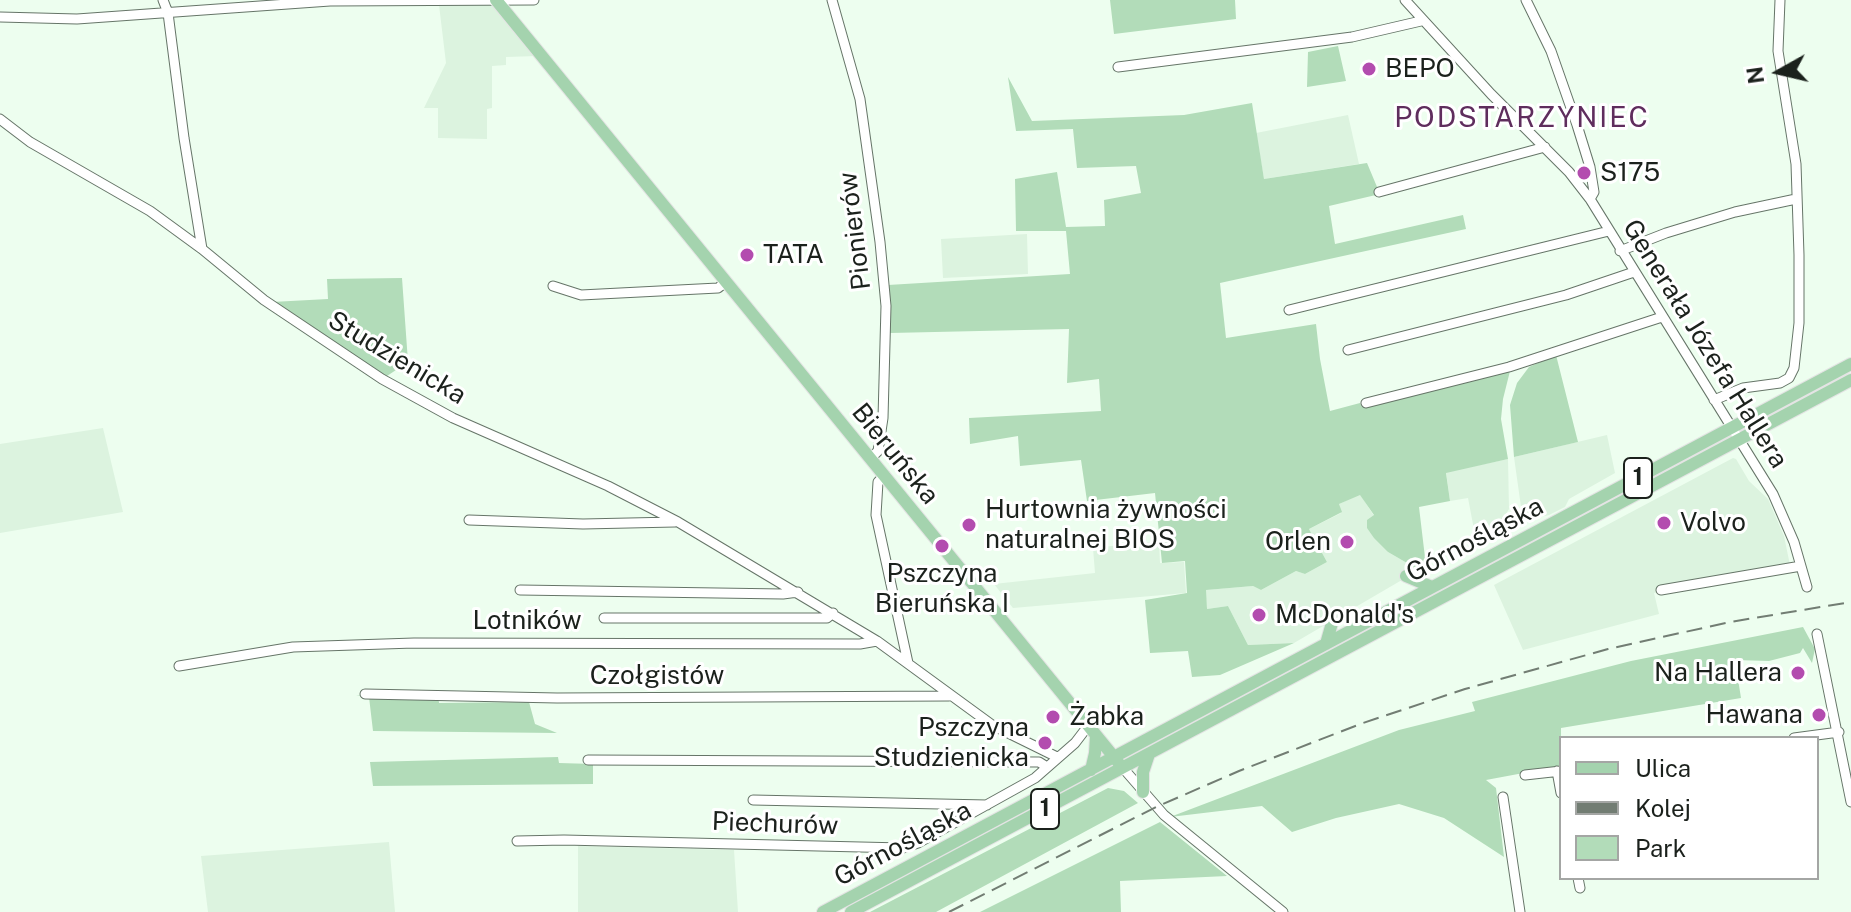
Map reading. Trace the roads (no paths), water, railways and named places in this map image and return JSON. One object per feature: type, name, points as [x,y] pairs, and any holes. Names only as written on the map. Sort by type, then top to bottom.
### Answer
[{"type":"main road","name":"Bieruńska","points":[[497,0],[1118,763]]},
{"type":"main road","name":"Górnośląska","points":[[851,912],[1326,644],[1851,364]]},
{"type":"main road","name":"Górnośląska","points":[[823,912],[1091,770],[1149,754],[1851,380]]},
{"type":"main road","points":[[1406,576],[1432,587]]},
{"type":"main road","points":[[1326,644],[1332,623],[1330,617]]},
{"type":"main road","points":[[1091,770],[1095,753],[1092,731]]},
{"type":"main road","points":[[1143,792],[1143,772],[1149,754]]},
{"type":"street","points":[[163,0],[168,13],[202,249]]},
{"type":"street","points":[[0,17],[77,19],[330,1],[534,0]]},
{"type":"street","name":"Pionierów","points":[[832,0],[860,99],[886,306],[883,418],[878,451],[871,458]]},
{"type":"street","name":"Generała Józefa Hallera","points":[[1405,0],[1421,21],[1545,147],[1590,199],[1782,510],[1807,587]]},
{"type":"street","points":[[1526,0],[1551,51],[1577,125],[1594,192],[1590,199]]},
{"type":"street","points":[[1714,400],[1743,388],[1780,383],[1789,378],[1794,368],[1800,290],[1791,125],[1778,51],[1780,0]]},
{"type":"street","points":[[1118,67],[1333,40],[1421,21]]},
{"type":"street","name":"Studzienicka","points":[[0,119],[30,142],[150,211],[264,300],[382,379],[453,418],[608,486],[678,522],[877,641],[992,725],[1057,757]]},
{"type":"street","points":[[1379,192],[1545,147]]},
{"type":"street","points":[[1620,251],[1735,212],[1796,199]]},
{"type":"street","points":[[1289,310],[1609,231]]},
{"type":"street","points":[[1348,350],[1566,295],[1634,272]]},
{"type":"street","points":[[553,286],[581,295],[718,288],[726,282]]},
{"type":"street","points":[[1366,403],[1509,367],[1662,317]]},
{"type":"street","points":[[885,475],[878,482],[876,515],[908,663]]},
{"type":"street","points":[[469,520],[583,524],[678,522]]},
{"type":"street","points":[[1661,590],[1801,566]]},
{"type":"street","points":[[520,590],[798,592]]},
{"type":"street","name":"Lotników","points":[[604,618],[827,618],[833,613]]},
{"type":"street","points":[[1817,634],[1843,736],[1851,802]]},
{"type":"street","name":"Lotników","points":[[179,666],[293,647],[414,643],[860,644],[877,641]]},
{"type":"street","name":"Czołgistów","points":[[365,694],[557,698],[949,696]]},
{"type":"street","name":"Piechurów","points":[[517,841],[889,849],[918,843],[991,805],[1035,778],[1092,731]]},
{"type":"street","points":[[1819,737],[1843,736]]},
{"type":"street","points":[[588,760],[1039,762],[1047,767]]},
{"type":"street","name":"Bieruńska","points":[[1118,763],[1173,823],[1283,912]]},
{"type":"street","points":[[1525,775],[1559,771]]},
{"type":"street","points":[[1503,797],[1520,912]]},
{"type":"street","points":[[753,800],[991,805]]},
{"type":"railway","points":[[949,912],[1156,807],[1363,723],[1465,689],[1608,649],[1730,622],[1851,602]]},
{"type":"place","name":"BEPO","points":[[1369,69]]},
{"type":"place","name":"S175","points":[[1584,173]]},
{"type":"place","name":"TATA","points":[[747,255]]},
{"type":"place","name":"Volvo","points":[[1664,523]]},
{"type":"place","name":"Hurtownia żywności naturalnej BIOS","points":[[969,525]]},
{"type":"place","name":"Orlen","points":[[1347,542]]},
{"type":"place","name":"Pszczyna Bieruńska I","points":[[942,546]]},
{"type":"place","name":"McDonald's","points":[[1259,615]]},
{"type":"place","name":"Na Hallera","points":[[1798,673]]},
{"type":"place","name":"Hawana","points":[[1819,715]]},
{"type":"place","name":"Żabka","points":[[1053,717]]},
{"type":"place","name":"Pszczyna Studzienicka","points":[[1045,743]]},
{"type":"district","name":"PODSTARZYNIEC","points":[[1522,118]]}]
